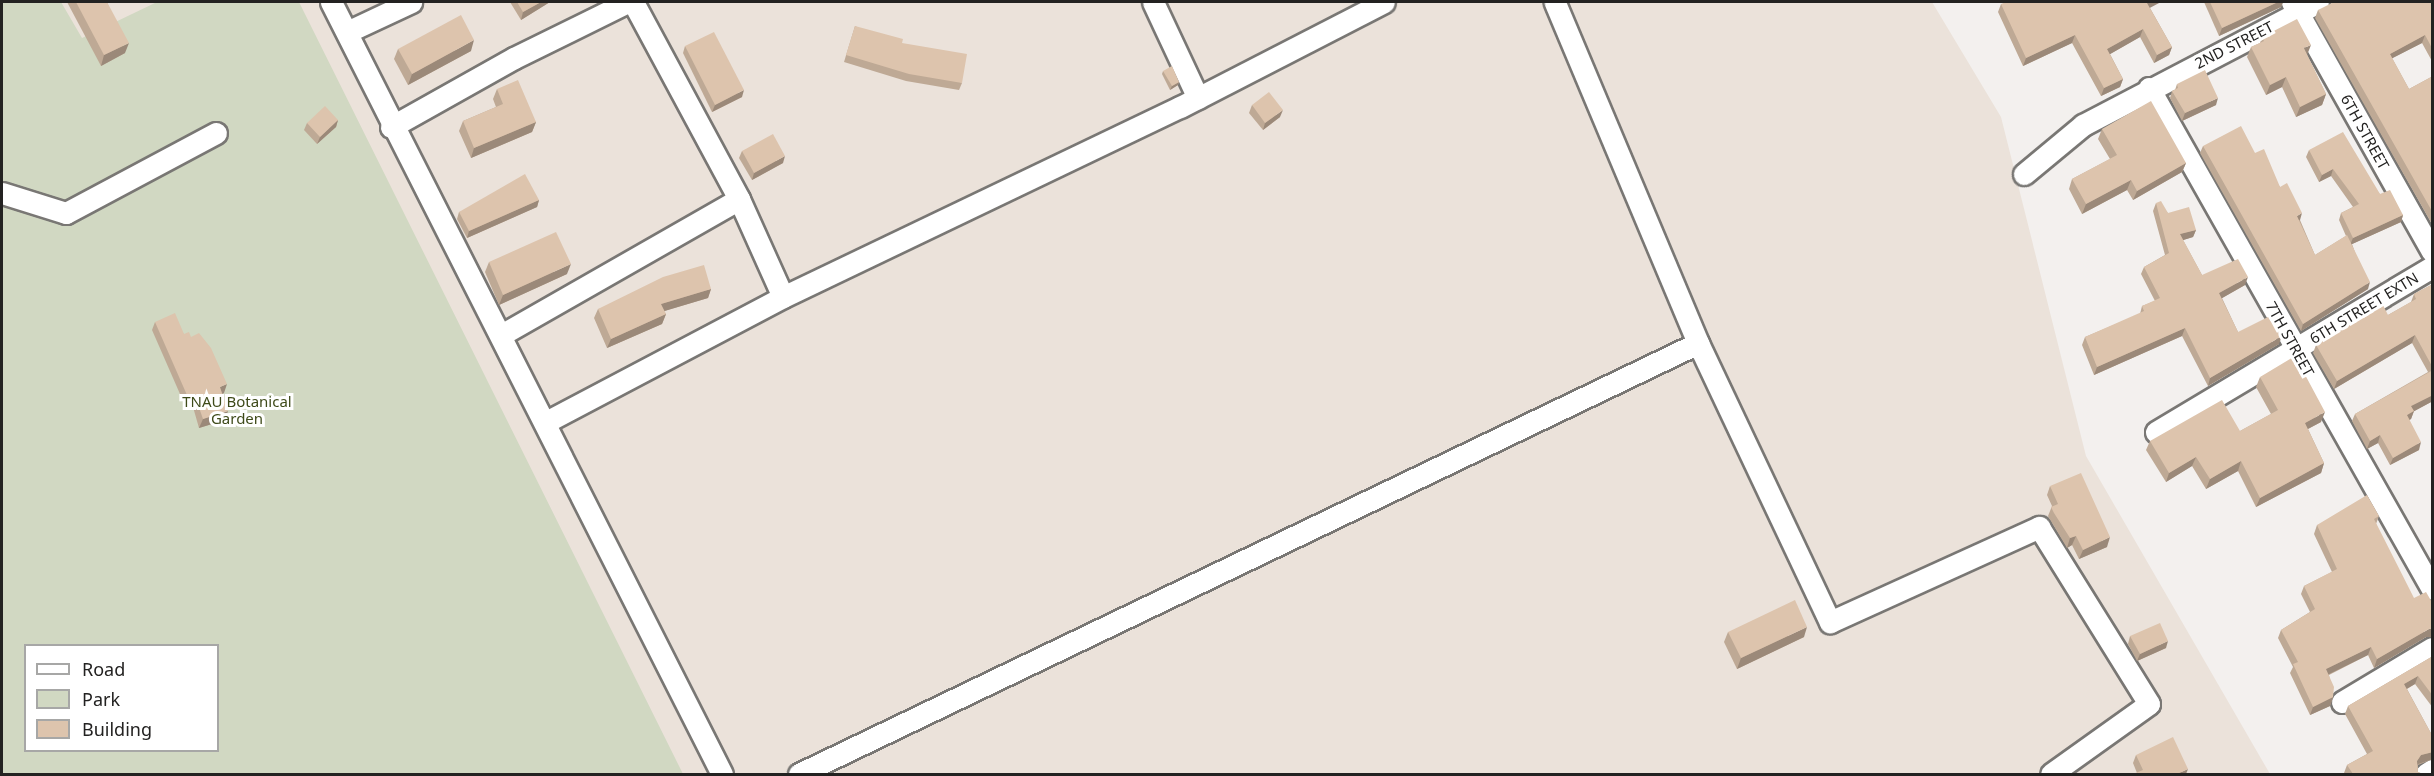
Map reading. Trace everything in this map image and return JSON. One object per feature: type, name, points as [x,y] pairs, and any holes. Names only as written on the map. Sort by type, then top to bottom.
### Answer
[{"type":"street","points":[[332,2],[391,127],[546,422],[722,774]]},
{"type":"street","points":[[347,32],[411,2]]},
{"type":"street","points":[[391,127],[514,58],[628,2]]},
{"type":"street","points":[[633,2],[739,199],[783,297]]},
{"type":"street","points":[[1153,2],[1198,98]]},
{"type":"street","points":[[546,422],[783,297],[1198,98],[1384,2]]},
{"type":"street","points":[[1555,2],[1698,343],[1830,622],[2039,527],[2149,704],[2051,774]]},
{"type":"street","name":"2ND STREET","points":[[2024,174],[2084,124],[2295,7],[2318,2]]},
{"type":"street","name":"6TH STREET","points":[[2295,7],[2433,251]]},
{"type":"street","name":"7TH STREET","points":[[2150,88],[2433,589]]},
{"type":"street","points":[[2,193],[66,213],[216,133]]},
{"type":"street","points":[[501,335],[739,199]]},
{"type":"street","name":"6TH STREET EXTN","points":[[2156,432],[2433,267]]},
{"type":"street","points":[[798,774],[1698,343]]},
{"type":"street","points":[[2342,702],[2433,648]]},
{"type":"street","points":[[2426,774],[2433,770]]},
{"type":"shaded area","points":[[2,2],[1932,2],[2001,117],[2086,456],[2270,774],[2,774]]},
{"type":"green space","name":"TNAU Botanical Garden","points":[[2,2],[61,2],[82,38],[157,2],[299,2],[683,774],[2,774]]},
{"type":"building","points":[[76,2],[107,2],[129,43],[104,55]]},
{"type":"building","points":[[517,2],[541,2],[523,12]]},
{"type":"building","points":[[2006,2],[2150,2],[2147,3],[2172,47],[2157,55],[2143,29],[2107,49],[2123,79],[2104,88],[2075,35],[2026,58],[2001,4]]},
{"type":"building","points":[[2210,2],[2278,2],[2222,28]]},
{"type":"building","points":[[2334,2],[2433,2],[2433,50],[2425,35],[2390,54],[2409,89],[2433,76],[2433,213],[2318,10]]},
{"type":"building","points":[[461,15],[474,40],[412,74],[398,49]]},
{"type":"building","points":[[2297,19],[2311,45],[2304,48],[2326,94],[2300,107],[2286,77],[2270,85],[2251,47],[2264,41],[2262,37]]},
{"type":"building","points":[[855,26],[903,39],[902,43],[967,54],[962,83],[909,74],[846,55]]},
{"type":"building","points":[[714,32],[744,90],[715,105],[685,46]]},
{"type":"building","points":[[1172,66],[1179,82],[1172,86],[1163,71]]},
{"type":"building","points":[[2205,70],[2218,98],[2185,113],[2172,91],[2178,88],[2177,84]]},
{"type":"building","points":[[518,80],[536,122],[474,148],[463,121],[503,104],[497,89]]},
{"type":"building","points":[[1269,92],[1283,110],[1265,123],[1252,105]]},
{"type":"building","points":[[2151,101],[2186,163],[2137,191],[2131,180],[2086,204],[2072,179],[2117,155],[2102,129]]},
{"type":"building","points":[[325,106],[338,120],[320,137],[307,123]]},
{"type":"building","points":[[2241,126],[2255,153],[2264,149],[2280,187],[2287,183],[2302,213],[2297,216],[2315,255],[2347,235],[2370,282],[2303,324],[2203,146]]},
{"type":"building","points":[[2343,132],[2380,194],[2390,190],[2403,215],[2353,238],[2341,213],[2359,204],[2333,169],[2322,175],[2309,150]]},
{"type":"building","points":[[773,134],[785,156],[754,173],[742,151]]},
{"type":"building","points":[[525,174],[539,200],[469,231],[459,212]]},
{"type":"building","points":[[2161,201],[2168,213],[2189,207],[2196,230],[2180,234],[2202,275],[2238,259],[2248,277],[2219,293],[2238,332],[2270,316],[2282,336],[2210,378],[2185,328],[2097,367],[2085,337],[2144,311],[2142,306],[2160,298],[2144,267],[2169,253],[2156,203]]},
{"type":"building","points":[[556,232],[571,264],[503,295],[489,262]]},
{"type":"building","points":[[704,265],[711,289],[661,304],[666,314],[611,339],[598,309],[663,277]]},
{"type":"building","points":[[2433,284],[2433,368],[2415,335],[2337,381],[2316,345],[2383,305],[2388,315],[2416,299],[2414,294]]},
{"type":"building","points":[[175,313],[184,334],[189,332],[191,337],[199,333],[211,348],[227,384],[220,387],[228,411],[203,419],[196,399],[190,402],[155,322]]},
{"type":"building","points":[[2295,356],[2325,412],[2305,423],[2324,463],[2260,498],[2241,461],[2210,479],[2196,457],[2169,473],[2150,441],[2222,400],[2240,431],[2278,410],[2260,377]]},
{"type":"building","points":[[2433,370],[2433,395],[2411,406],[2414,411],[2407,415],[2421,442],[2393,458],[2380,435],[2370,441],[2355,414]]},
{"type":"building","points":[[2081,473],[2110,537],[2083,550],[2076,536],[2070,538],[2054,513],[2051,507],[2058,504],[2050,486]]},
{"type":"building","points":[[2367,495],[2379,516],[2374,519],[2414,598],[2426,592],[2433,604],[2433,628],[2377,659],[2371,647],[2326,669],[2334,687],[2333,697],[2313,707],[2293,664],[2298,662],[2281,630],[2315,609],[2304,586],[2337,569],[2317,525]]},
{"type":"building","points":[[1795,600],[1807,627],[1741,658],[1728,632]]},
{"type":"building","points":[[2160,623],[2168,641],[2140,654],[2130,636]]},
{"type":"building","points":[[2433,656],[2433,696],[2418,676],[2404,684],[2433,737],[2433,752],[2421,755],[2417,761],[2418,772],[2423,774],[2353,774],[2347,765],[2373,751],[2348,706]]},
{"type":"building","points":[[2173,737],[2188,769],[2177,774],[2133,774],[2143,770],[2136,755]]}]
